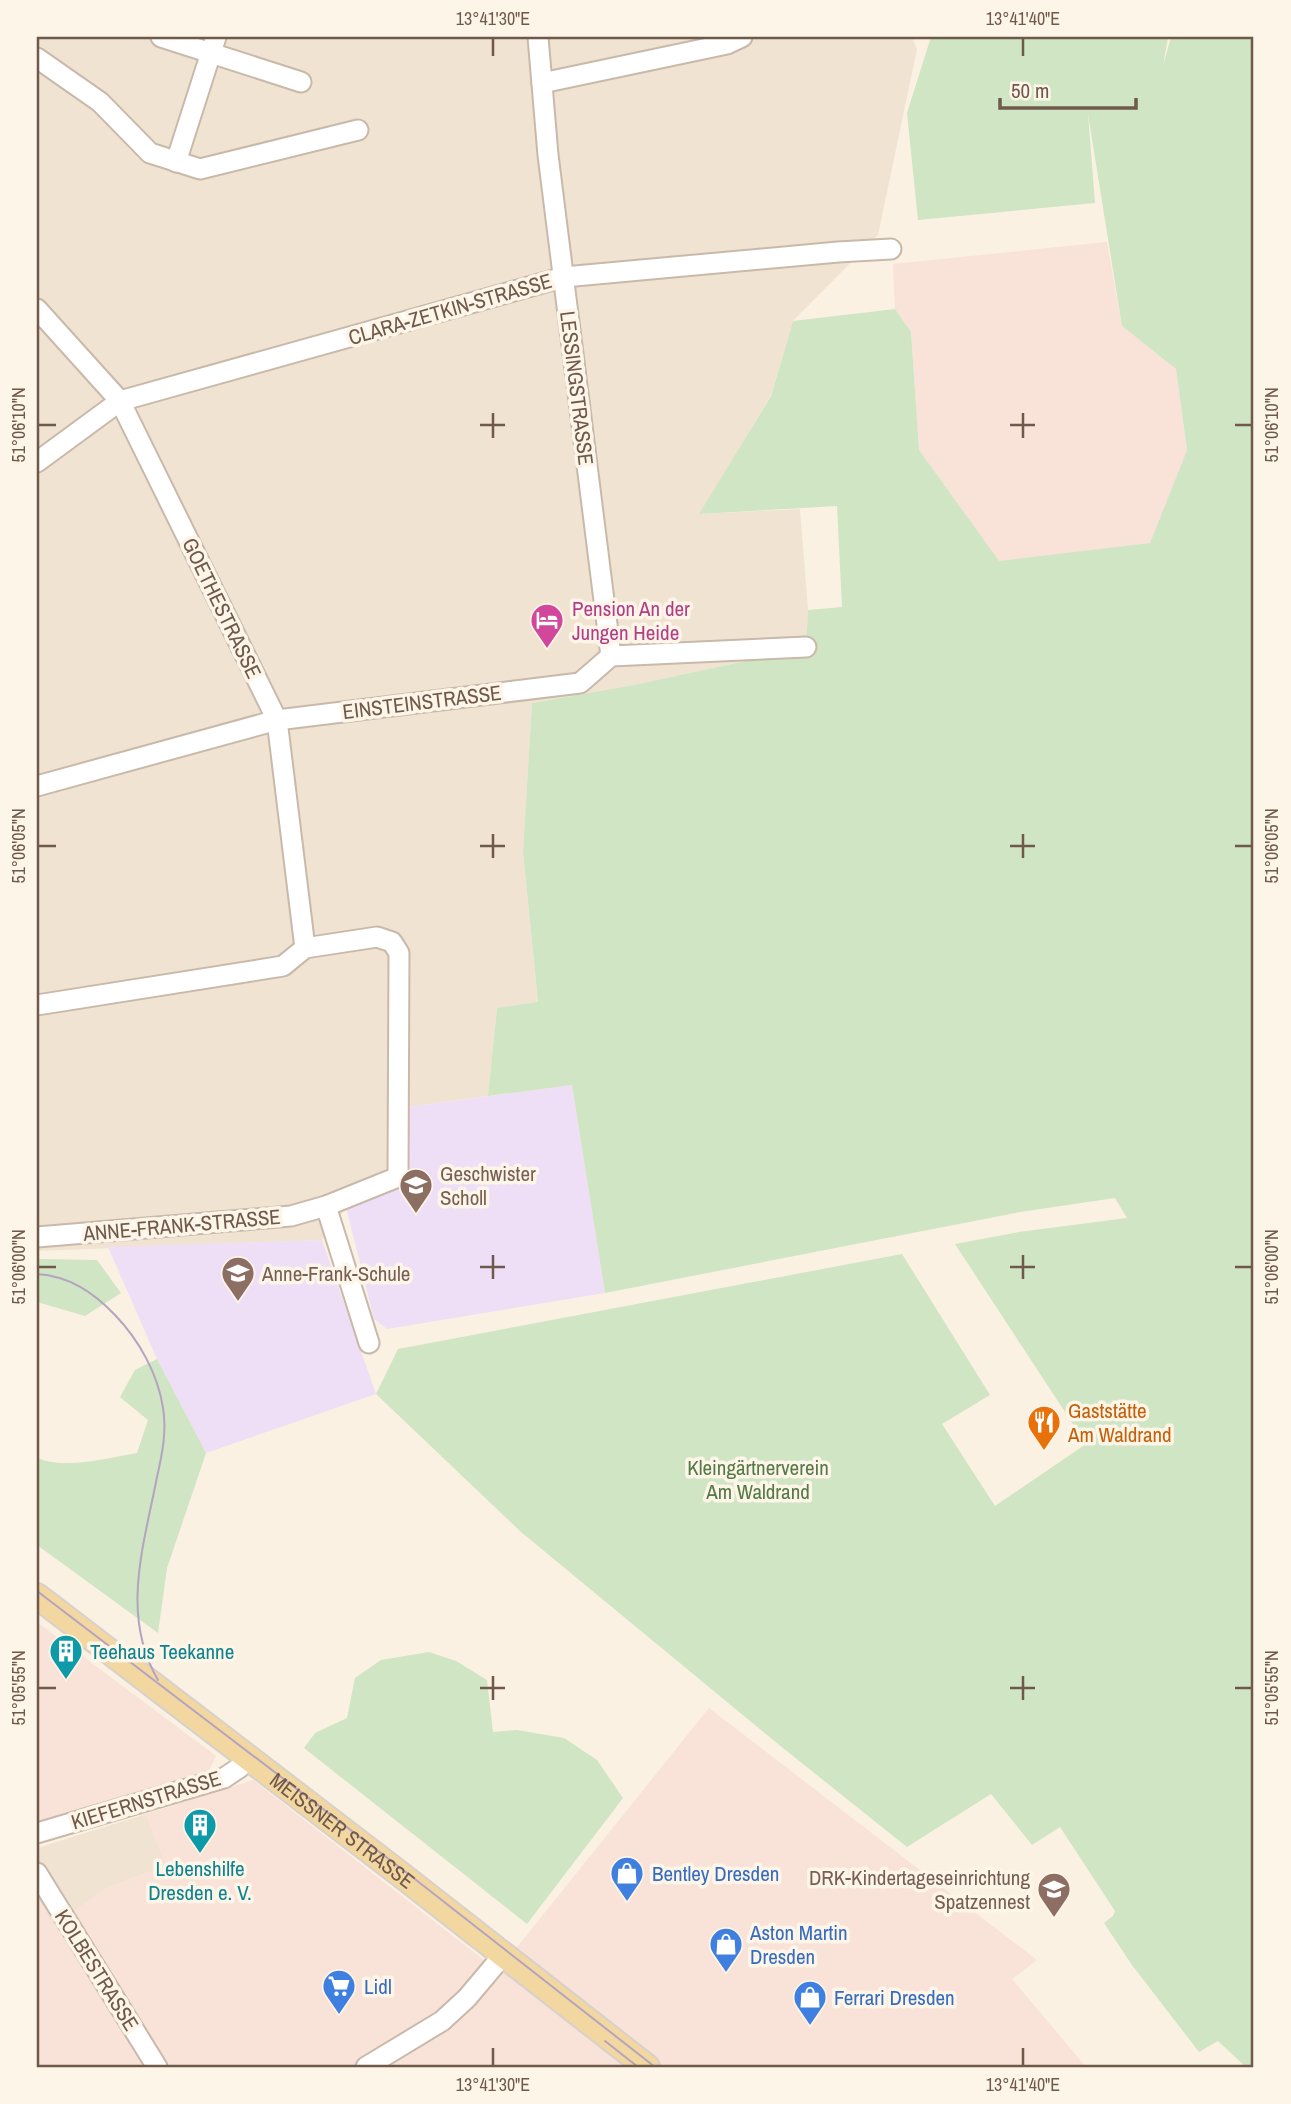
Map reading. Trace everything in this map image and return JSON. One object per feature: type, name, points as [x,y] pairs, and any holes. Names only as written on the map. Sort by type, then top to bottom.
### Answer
[{"type":"main road","name":"MEISSNER STRASSE","points":[[37,1596],[647,2067]]},
{"type":"street","points":[[161,37],[213,45],[301,82]]},
{"type":"street","name":"LESSINGSTRASSE","points":[[538,37],[548,155],[611,656]]},
{"type":"street","points":[[542,83],[727,44],[742,37]]},
{"type":"street","points":[[176,162],[213,45]]},
{"type":"street","points":[[37,58],[100,102],[150,153],[200,169],[358,130]]},
{"type":"street","name":"CLARA-ZETKIN-STRASSE","points":[[37,462],[120,401],[564,277],[838,251],[891,249]]},
{"type":"street","name":"GOETHESTRASSE","points":[[37,309],[120,401],[277,720],[305,948]]},
{"type":"street","points":[[611,656],[806,647]]},
{"type":"street","name":"EINSTEINSTRASSE","points":[[37,786],[277,720],[580,683],[611,656]]},
{"type":"street","name":"ANNE-FRANK-STRASSE","points":[[37,1237],[291,1216],[326,1206],[398,1177],[399,953],[392,942],[377,937],[305,948]]},
{"type":"street","points":[[37,1005],[283,967],[305,948]]},
{"type":"street","points":[[326,1206],[369,1343]]},
{"type":"street","name":"KIEFERNSTRASSE","points":[[37,1833],[223,1778],[239,1768],[248,1757]]},
{"type":"street","name":"KOLBESTRASSE","points":[[37,1873],[157,2067]]},
{"type":"street","points":[[366,2067],[442,2021],[467,1998],[504,1954]]},
{"type":"shaded area","points":[[37,37],[912,37],[917,49],[878,235],[793,321],[771,395],[700,514],[800,509],[808,610],[806,648],[634,685],[532,703],[523,852],[538,1003],[497,1008],[488,1096],[407,1107],[402,1183],[346,1207],[322,1240],[37,1251]]},
{"type":"shaded area","points":[[1107,242],[1122,326],[1176,369],[1187,450],[1150,543],[999,562],[919,450],[911,332],[895,309],[893,264]]},
{"type":"shaded area","points":[[572,1085],[605,1293],[387,1329],[374,1319],[346,1207],[402,1183],[407,1107]]},
{"type":"shaded area","name":"Anne-Frank-Schule","points":[[322,1240],[376,1394],[206,1453],[157,1359],[108,1247]]},
{"type":"shaded area","points":[[37,1622],[216,1756],[207,1775],[37,1821]]},
{"type":"shaded area","points":[[709,1708],[1037,1960],[1012,1979],[1086,2067],[37,2067],[37,1897],[54,1925],[108,1887],[166,1866],[146,1814],[253,1780],[498,1971]]},
{"type":"shaded area","points":[[146,1814],[166,1866],[108,1887],[54,1926],[37,1897],[37,1848]]},
{"type":"green space","name":"Kleingärtnerverein Am Waldrand","points":[[931,37],[1168,37],[1163,66],[1171,37],[1254,37],[1254,2067],[1246,2067],[1218,2041],[1199,2052],[1132,1965],[1104,1923],[1115,1911],[1060,1827],[1032,1845],[991,1794],[907,1847],[521,1532],[376,1394],[398,1349],[902,1254],[990,1395],[942,1424],[995,1506],[1086,1444],[955,1244],[1019,1232],[1127,1218],[1115,1198],[1020,1212],[605,1293],[572,1085],[488,1096],[497,1008],[538,1002],[523,852],[532,703],[634,685],[806,648],[808,610],[842,607],[837,506],[699,514],[771,396],[793,321],[895,309],[911,332],[919,450],[999,561],[1150,543],[1187,450],[1176,369],[1122,326],[1088,114],[1095,203],[918,220],[907,113]]},
{"type":"green space","points":[[37,1259],[97,1260],[121,1293],[85,1316],[37,1302]]},
{"type":"green space","points":[[157,1359],[206,1453],[167,1568],[158,1633],[37,1545],[37,1458],[74,1463],[137,1453],[148,1420],[120,1397],[135,1370]]},
{"type":"green space","points":[[429,1652],[456,1661],[487,1680],[493,1732],[517,1730],[564,1738],[597,1760],[623,1798],[527,1924],[304,1748],[315,1733],[347,1718],[355,1678],[381,1660]]},
{"type":"tram line","points":[[37,1274],[70,1282],[89,1292],[107,1307],[139,1346],[157,1383],[163,1408],[164,1434],[138,1580],[138,1605],[140,1630],[158,1680]]},
{"type":"tram line","points":[[37,1591],[411,1876],[655,2067]]},
{"type":"tram line","points":[[605,2041],[638,2067]]},
{"type":"place","name":"Pension An der Jungen Heide","points":[[547,650]]},
{"type":"place","name":"Geschwister Scholl","points":[[416,1215]]},
{"type":"place","name":"Anne-Frank-Schule","points":[[238,1303]]},
{"type":"place","name":"Gaststätte Am Waldrand","points":[[1044,1452]]},
{"type":"place","name":"Teehaus Teekanne","points":[[66,1681]]},
{"type":"place","name":"Lebenshilfe Dresden e. V.","points":[[200,1855]]},
{"type":"place","name":"Bentley Dresden","points":[[627,1903]]},
{"type":"place","name":"DRK-Kindertageseinrichtung Spatzennest","points":[[1054,1919]]},
{"type":"place","name":"Aston Martin Dresden","points":[[726,1974]]},
{"type":"place","name":"Lidl","points":[[339,2016]]},
{"type":"place","name":"Ferrari Dresden","points":[[810,2027]]}]
